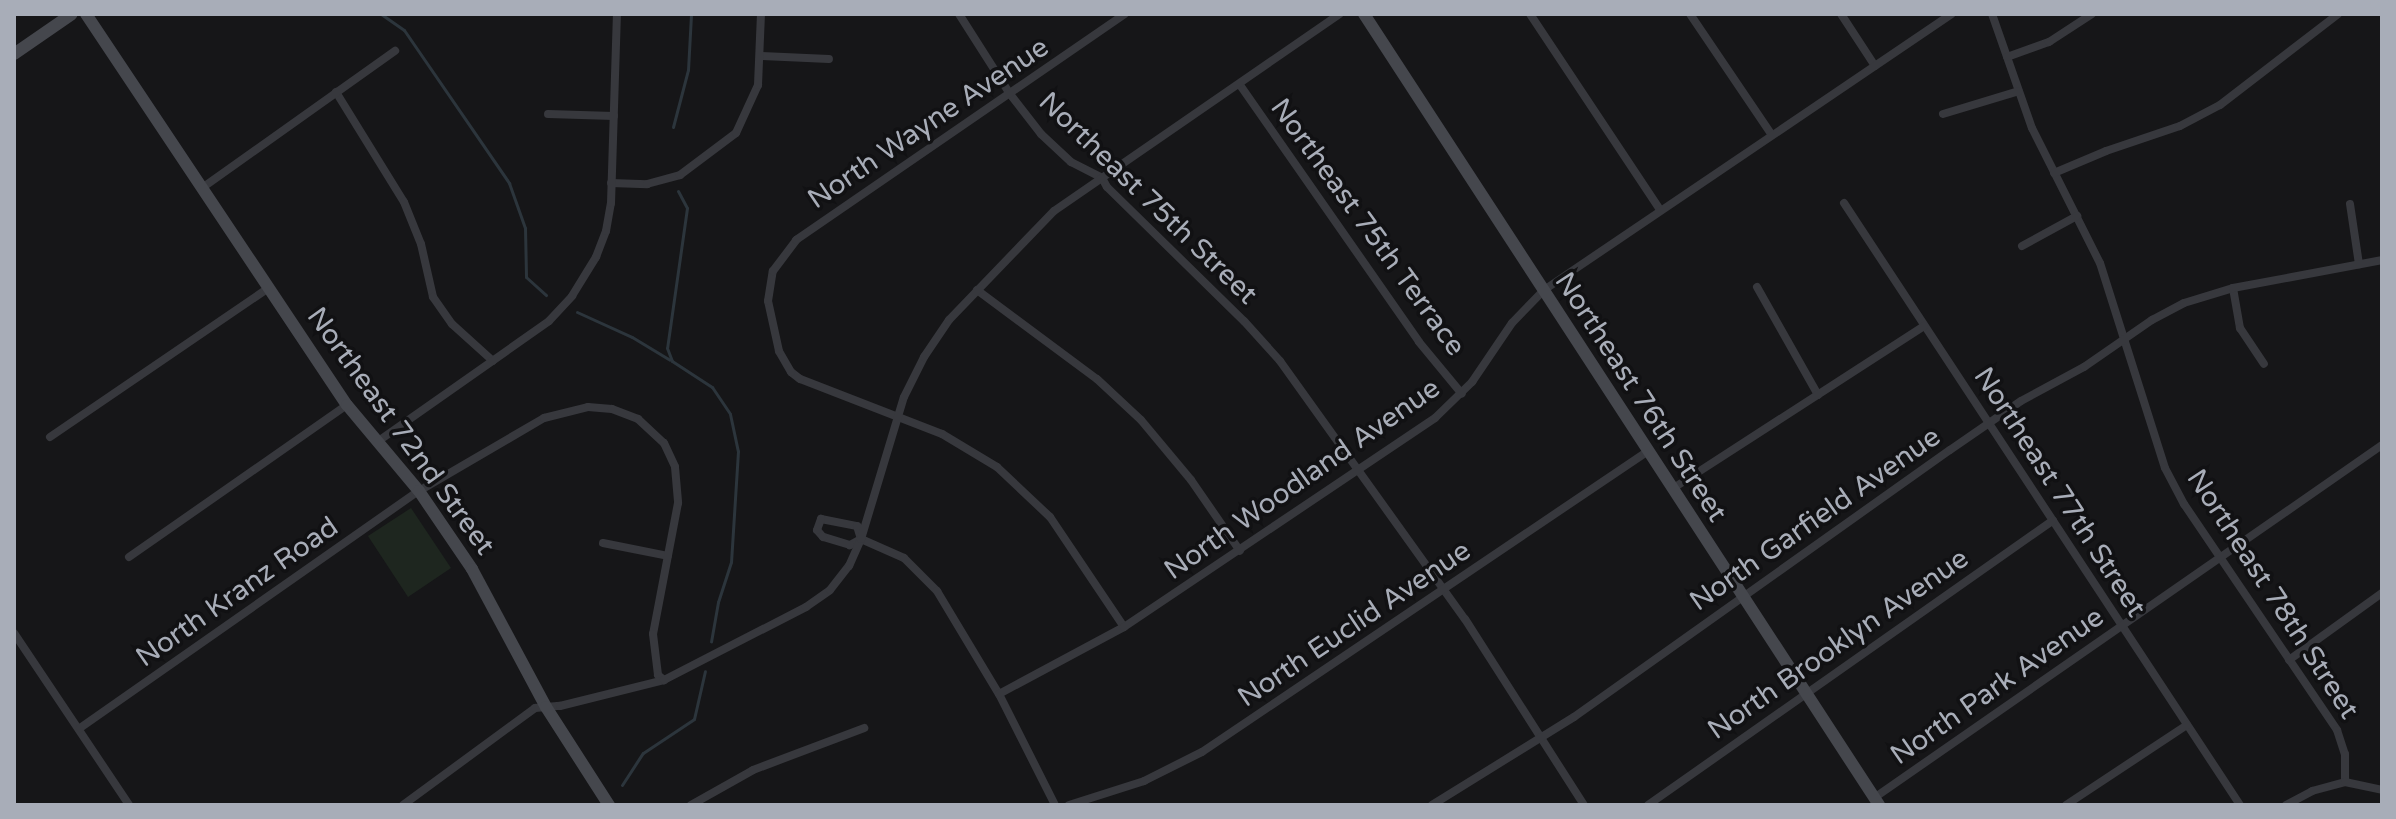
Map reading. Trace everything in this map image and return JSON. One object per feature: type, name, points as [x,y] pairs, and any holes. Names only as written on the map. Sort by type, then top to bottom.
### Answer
[{"type":"street","points":[[14,54],[72,14]]},
{"type":"street","name":"Northeast 72nd Street","points":[[86,14],[347,405],[419,491],[472,569],[546,707],[609,805]]},
{"type":"street","points":[[377,442],[549,321],[578,286],[602,244],[609,217],[617,14]]},
{"type":"street","points":[[611,183],[664,181],[696,165],[728,141],[753,100],[760,56],[761,14]]},
{"type":"street","name":"Northeast 75th Street","points":[[959,14],[1010,94],[1041,134],[1071,162],[1102,178],[1107,187],[1266,345],[1445,590],[1584,805]]},
{"type":"street","name":"North Wayne Avenue","points":[[897,417],[800,379],[791,372],[781,357],[770,314],[770,282],[779,259],[796,240],[1125,14]]},
{"type":"street","points":[[403,805],[535,708],[664,680],[816,601],[842,576],[861,539],[897,417],[930,347],[977,290],[1054,211],[1340,14]]},
{"type":"street","name":"Northeast 76th Street","points":[[1364,14],[1876,802]]},
{"type":"street","points":[[1530,14],[1660,210]]},
{"type":"street","points":[[1690,14],[1772,135]]},
{"type":"street","points":[[1841,14],[1875,66]]},
{"type":"street","name":"North Woodland Avenue","points":[[999,694],[1124,627],[1435,418],[1462,394],[1512,323],[1544,290],[1951,14]]},
{"type":"street","name":"Northeast 78th Street","points":[[1992,14],[2019,91],[2054,173],[2100,263],[2165,468],[2220,558],[2337,730],[2345,754],[2345,782]]},
{"type":"street","points":[[2007,57],[2049,42],[2092,14]]},
{"type":"street","points":[[2054,173],[2106,151],[2180,126],[2220,105],[2338,14]]},
{"type":"street","points":[[202,188],[395,51]]},
{"type":"street","points":[[760,56],[829,59]]},
{"type":"street","name":"Northeast 75th Terrace","points":[[1240,85],[1419,342],[1462,394]]},
{"type":"street","points":[[1943,114],[2019,91]]},
{"type":"street","points":[[336,92],[404,202],[421,244],[433,297],[452,324],[493,361]]},
{"type":"street","points":[[548,114],[614,116]]},
{"type":"street","name":"Northeast 77th Street","points":[[1844,203],[2240,805]]},
{"type":"street","points":[[2350,204],[2359,264]]},
{"type":"street","points":[[2022,246],[2077,216]]},
{"type":"street","name":"North Garfield Avenue","points":[[1438,803],[1542,737],[1988,424],[2065,379],[2176,307],[2233,288],[2382,260]]},
{"type":"street","points":[[50,437],[270,287]]},
{"type":"street","points":[[1757,287],[1818,395]]},
{"type":"street","points":[[2233,288],[2240,328],[2264,364]]},
{"type":"street","points":[[977,290],[1120,399],[1191,480],[1240,551]]},
{"type":"street","points":[[1672,489],[1924,326]]},
{"type":"street","points":[[129,557],[347,405]]},
{"type":"street","name":"North Kranz Road","points":[[80,728],[419,491],[544,418],[575,409],[612,409],[650,427],[671,455],[679,491],[653,634],[658,675],[664,680]]},
{"type":"street","points":[[897,417],[960,443],[1015,481],[1050,517],[1124,627]]},
{"type":"street","name":"North Park Avenue","points":[[1876,802],[2121,626],[2382,445]]},
{"type":"street","name":"North Euclid Avenue","points":[[1069,805],[1144,781],[1202,752],[1648,451]]},
{"type":"street","points":[[861,539],[850,545],[823,537],[817,524],[821,519],[836,519],[857,526],[861,539],[904,558],[928,579],[999,694],[1055,805]]},
{"type":"street","name":"North Brooklyn Avenue","points":[[1648,805],[2053,520]]},
{"type":"street","points":[[603,543],[668,556]]},
{"type":"street","points":[[2289,660],[2382,593]]},
{"type":"street","points":[[14,633],[129,805]]},
{"type":"street","points":[[2066,805],[2187,725]]},
{"type":"street","points":[[691,805],[753,770],[864,728]]},
{"type":"street","points":[[2286,805],[2312,791],[2345,782],[2382,790]]},
{"type":"shaded area","points":[[411,508],[451,568],[408,597],[368,536]]},
{"type":"waterway","points":[[381,14],[404,30],[509,183],[525,228],[526,277],[546,295]]},
{"type":"waterway","points":[[673,127],[688,70],[691,14]]},
{"type":"waterway","points":[[678,191],[687,208],[667,348],[672,361],[712,387],[730,414],[738,451],[731,562],[718,602],[711,641]]},
{"type":"waterway","points":[[577,312],[632,337],[670,360]]},
{"type":"waterway","points":[[622,785],[643,753],[694,719],[705,671]]}]
